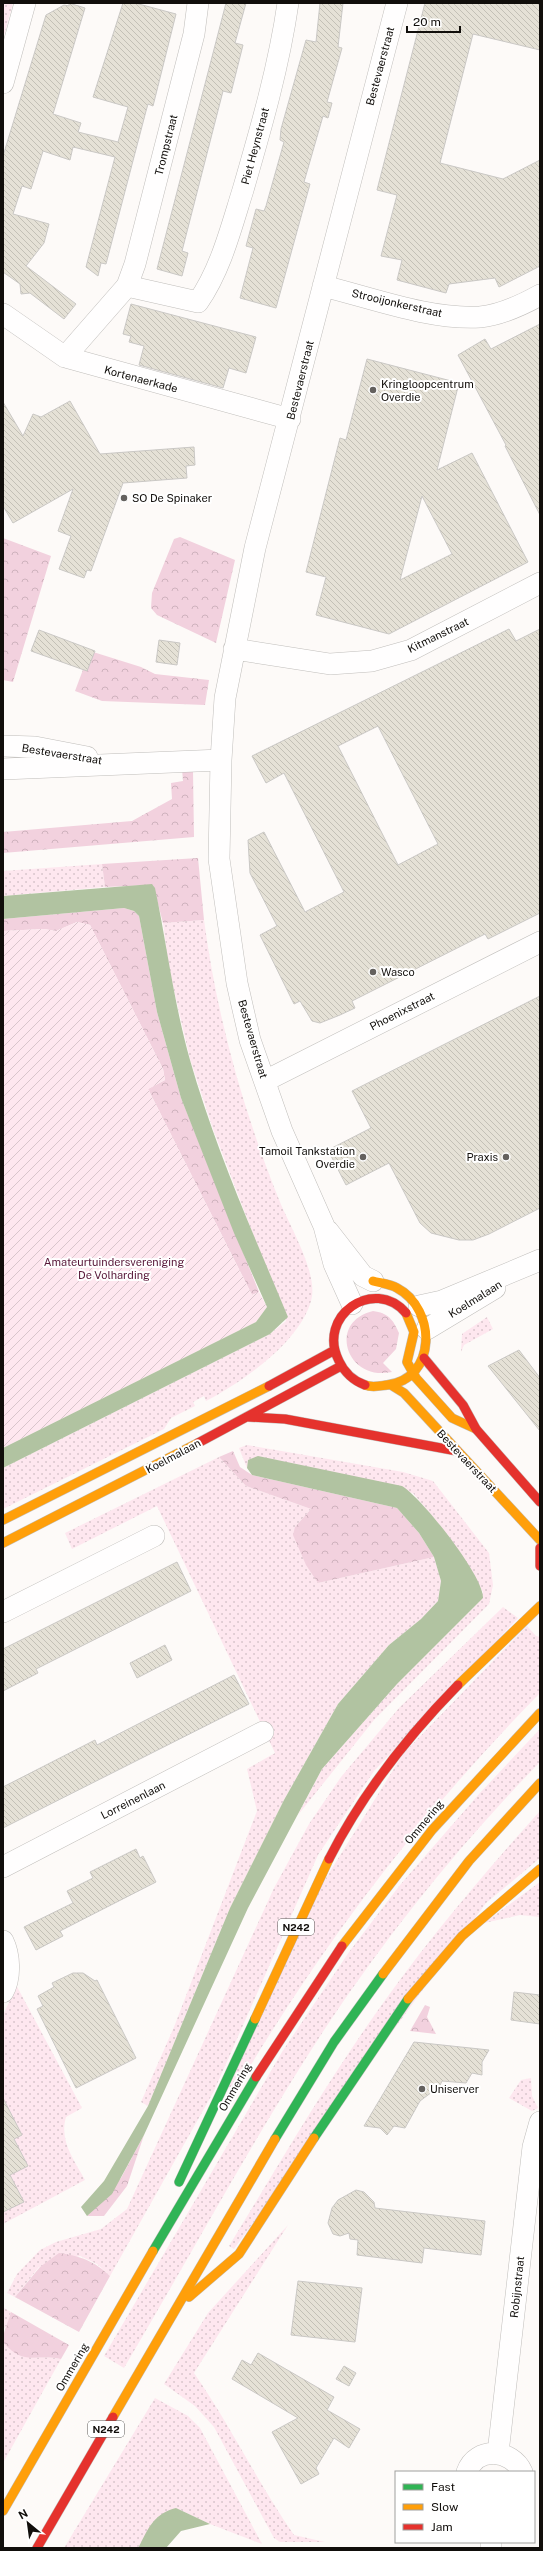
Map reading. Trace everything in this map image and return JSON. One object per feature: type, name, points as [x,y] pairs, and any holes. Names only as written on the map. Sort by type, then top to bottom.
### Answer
[{"type":"main road","points":[[373,1281],[397,1287],[412,1298],[410,1319],[414,1333],[407,1362],[413,1373]]},
{"type":"main road","points":[[373,1298],[383,1299],[410,1307],[427,1329],[428,1345],[424,1358],[413,1373],[391,1385],[372,1387],[354,1380],[341,1366],[333,1351],[336,1325],[352,1304],[373,1298]]},
{"type":"main road","name":"Koelmalaan","points":[[3,1520],[306,1367],[333,1351]]},
{"type":"main road","name":"Bestevaerstraat","points":[[424,1358],[463,1405],[476,1429],[540,1502]]},
{"type":"main road","name":"Koelmalaan","points":[[3,1543],[248,1417],[341,1366]]},
{"type":"main road","name":"Bestevaerstraat","points":[[413,1373],[452,1418],[476,1429]]},
{"type":"main road","name":"Bestevaerstraat","points":[[391,1385],[404,1393],[457,1451],[469,1461],[540,1540]]},
{"type":"main road","points":[[248,1417],[286,1419],[457,1451]]},
{"type":"main road","points":[[540,1548],[540,1566]]},
{"type":"main road","name":"N242","points":[[527,1618],[540,1597]]},
{"type":"main road","name":"N242","points":[[175,2191],[309,1897],[341,1835],[381,1774],[441,1702],[540,1606]]},
{"type":"main road","name":"Ommering","points":[[3,2511],[260,2068],[335,1956],[447,1813],[482,1773],[540,1713]]},
{"type":"main road","name":"N242","points":[[37,2548],[299,2096],[361,2001],[464,1867],[540,1783]]},
{"type":"main road","name":"N242","points":[[174,2310],[239,2254],[365,2061],[433,1968],[462,1936],[540,1870]]},
{"type":"main road","points":[[126,2297],[168,2205]]},
{"type":"street","points":[[3,83],[25,3]]},
{"type":"street","name":"Trompstraat","points":[[65,357],[127,286],[135,264],[173,119],[194,34],[194,16],[198,3]]},
{"type":"street","name":"Piet Heynstraat","points":[[127,286],[198,302],[210,285],[228,239],[259,137],[283,36],[288,3]]},
{"type":"street","name":"Bestevaerstraat","points":[[352,1304],[334,1264],[324,1226],[282,1131],[250,1040],[237,983],[220,859],[221,760],[225,698],[255,548],[290,419],[397,3]]},
{"type":"street","name":"Strooijonkerstraat","points":[[324,286],[436,314],[480,317],[517,307],[540,295]]},
{"type":"street","name":"Kortenaerkade","points":[[3,314],[65,357],[290,419]]},
{"type":"street","name":"Kitmanstraat","points":[[234,649],[330,664],[372,661],[411,650],[540,583]]},
{"type":"street","name":"Bestevaerstraat","points":[[3,746],[35,747],[121,764]]},
{"type":"street","name":"Bestevaerstraat","points":[[3,769],[221,760]]},
{"type":"street","name":"Phoenixstraat","points":[[265,1081],[540,942]]},
{"type":"street","points":[[324,1226],[363,1276],[373,1281]]},
{"type":"street","name":"Koelmalaan","points":[[410,1307],[442,1301],[532,1264]]},
{"type":"street","name":"Koelmalaan","points":[[427,1329],[471,1304],[532,1264]]},
{"type":"street","points":[[3,1612],[154,1536]]},
{"type":"street","name":"Lorreinenlaan","points":[[3,1867],[263,1732]]},
{"type":"street","points":[[3,1941],[8,1951],[7,1986],[3,1992]]},
{"type":"street","name":"Robijnstraat","points":[[498,2453],[534,2135],[540,2122]]},
{"type":"street","points":[[468,2471],[473,2462],[480,2457],[498,2453],[508,2456],[516,2462],[521,2471]]},
{"type":"green space","points":[[3,3],[13,3],[3,39]]},
{"type":"green space","points":[[180,537],[235,560],[216,643],[157,615],[151,608],[152,593],[174,539]]},
{"type":"green space","points":[[3,538],[51,556],[13,682],[3,680]]},
{"type":"green space","points":[[90,651],[141,667],[155,674],[209,680],[205,705],[102,701],[75,691]]},
{"type":"green space","points":[[182,769],[193,771],[194,837],[3,853],[3,832],[132,821],[172,799],[171,783],[183,781]]},
{"type":"green space","points":[[198,858],[204,920],[163,923],[153,885],[105,887],[102,864]]},
{"type":"green space","points":[[102,864],[105,887],[3,896],[3,871]]},
{"type":"green space","points":[[124,908],[134,911],[139,916],[157,1012],[181,1098],[259,1292],[252,1295],[148,1089],[165,1080],[163,1069],[90,925],[77,922],[56,931],[44,929],[3,931],[3,919]]},
{"type":"green space","points":[[204,920],[216,992],[233,1063],[254,1133],[280,1202],[307,1264],[311,1278],[311,1301],[305,1317],[295,1332],[268,1360],[236,1383],[206,1401],[204,1396],[193,1402],[195,1406],[171,1418],[164,1429],[3,1509],[3,1468],[270,1334],[286,1321],[213,1129],[190,1059],[169,969],[163,923]]},
{"type":"green space","name":"Amateurtuindersvereniging De Volharding","points":[[77,922],[90,925],[163,1069],[165,1080],[148,1089],[252,1295],[259,1292],[267,1307],[256,1322],[3,1448],[3,931],[44,929],[56,931]]},
{"type":"green space","points":[[373,1311],[383,1313],[392,1320],[399,1333],[396,1349],[383,1363],[392,1372],[376,1373],[363,1368],[354,1360],[348,1349],[347,1338],[350,1327],[359,1317]]},
{"type":"green space","points":[[487,1317],[493,1329],[464,1345],[461,1352],[462,1334]]},
{"type":"green space","points":[[247,1445],[403,1472],[433,1481],[489,1553],[493,1585],[489,1604],[374,1720],[298,1815],[322,1769],[397,1684],[479,1602],[483,1592],[448,1535],[413,1493],[248,1460],[247,1468],[239,1448]]},
{"type":"green space","points":[[233,1451],[240,1467],[252,1475],[397,1508],[419,1533],[434,1557],[318,1583],[306,1565],[293,1535],[295,1527],[311,1509],[246,1486],[219,1457]]},
{"type":"green space","points":[[219,1457],[246,1486],[311,1509],[295,1527],[318,1583],[434,1557],[441,1581],[438,1601],[421,1619],[389,1645],[338,1704],[284,1800],[230,1908],[148,2106],[141,2102],[174,2027],[257,1811],[247,1769],[275,1753],[157,1506],[72,1549],[65,1533]]},
{"type":"green space","points":[[503,1607],[518,1618],[374,1771],[318,1855],[214,2091],[110,2276],[97,2264],[80,2256],[39,2267],[15,2297],[7,2293],[17,2274],[40,2250],[56,2242],[101,2229],[127,2209],[274,1888],[309,1824],[341,1777],[399,1708]]},
{"type":"green space","points":[[527,1626],[536,1636],[540,1637],[540,1693],[455,1785],[376,1882],[338,1932],[302,1984],[268,2036],[236,2090],[229,2087],[318,1891],[403,1754]]},
{"type":"green space","points":[[540,1729],[540,1762],[511,1792],[428,1888],[376,1955],[352,1989],[275,2108],[124,2368],[104,2356],[282,2052],[349,1952],[400,1885],[479,1794]]},
{"type":"green space","points":[[540,1811],[540,1858],[486,1903],[234,2249],[229,2246],[332,2078],[389,1995],[451,1914]]},
{"type":"green space","points":[[540,1882],[540,1917],[520,1915],[484,1923]]},
{"type":"green space","points":[[14,1981],[82,2108],[66,2117],[64,2134],[72,2158],[85,2180],[3,2224],[3,2015],[11,1998]]},
{"type":"green space","points":[[425,2005],[430,2007],[427,2017],[436,2034],[410,2031]]},
{"type":"green space","points":[[531,2078],[532,2096],[538,2108],[532,2111],[509,2098],[521,2080]]},
{"type":"green space","points":[[144,2135],[127,2186],[104,2216],[87,2216],[121,2178]]},
{"type":"green space","points":[[288,2225],[194,2373],[294,2535],[325,2542],[280,2542],[274,2538],[214,2427],[195,2406],[164,2384],[208,2313]]},
{"type":"green space","points":[[59,2253],[87,2260],[98,2266],[110,2276],[79,2332],[15,2297],[40,2267]]},
{"type":"green space","points":[[4,2308],[11,2312],[8,2323],[3,2330]]},
{"type":"green space","points":[[11,2312],[69,2345],[61,2359],[23,2357],[10,2349],[3,2342],[3,2338]]},
{"type":"green space","points":[[3,2342],[18,2354],[24,2356],[61,2359],[3,2463]]},
{"type":"green space","points":[[155,2398],[188,2416],[200,2428],[262,2544],[210,2524],[176,2508],[152,2523],[138,2548],[64,2548]]},
{"type":"shaded area","points":[[152,884],[155,888],[179,1018],[200,1093],[235,1190],[288,1317],[270,1334],[3,1468],[3,1448],[256,1322],[267,1307],[234,1233],[181,1098],[157,1012],[139,916],[134,911],[124,908],[3,919],[3,896]]},
{"type":"shaded area","points":[[258,1456],[402,1486],[423,1505],[450,1538],[463,1556],[481,1587],[483,1598],[397,1684],[322,1769],[248,1908],[144,2135],[112,2194],[87,2216],[81,2207],[104,2181],[148,2106],[230,1908],[284,1800],[338,1704],[389,1645],[421,1619],[438,1601],[441,1581],[434,1557],[419,1533],[397,1508],[252,1475],[247,1468],[248,1460]]},
{"type":"shaded area","points":[[176,2508],[210,2524],[181,2531],[166,2548],[138,2548],[152,2523],[162,2514]]},
{"type":"building","points":[[69,3],[85,8],[53,114],[81,123],[78,132],[118,142],[128,107],[93,97],[123,3],[135,3],[176,14],[153,106],[148,104],[146,111],[106,264],[101,263],[98,276],[86,267],[115,157],[73,147],[70,160],[43,151],[31,189],[22,186],[13,214],[49,224],[44,243],[26,266],[76,304],[64,319],[30,293],[21,294],[20,284],[3,272],[3,156],[46,15],[64,5],[69,6]]},
{"type":"building","points":[[226,3],[246,3],[235,43],[243,45],[231,93],[223,91],[182,251],[188,253],[182,276],[157,269]]},
{"type":"building","points":[[320,3],[343,3],[338,47],[342,48],[327,102],[332,103],[328,118],[323,116],[304,182],[310,184],[276,308],[240,298],[253,248],[246,246],[256,209],[264,211],[266,206],[284,142],[280,140],[281,129],[306,40],[316,42]]},
{"type":"building","points":[[425,3],[540,3],[540,50],[473,34],[440,163],[503,179],[540,160],[540,266],[499,287],[495,278],[449,284],[446,293],[397,280],[402,260],[381,256],[397,195],[377,190]]},
{"type":"building","points":[[131,304],[256,337],[246,373],[229,368],[223,388],[139,365],[144,346],[129,342],[131,336],[123,334]]},
{"type":"building","points":[[540,324],[540,515],[505,446],[506,445],[458,355],[485,339],[491,349]]},
{"type":"building","points":[[367,359],[459,383],[437,470],[472,453],[528,562],[389,634],[316,615],[326,577],[306,572],[340,438],[346,440]],"holes":[[[422,496],[452,554],[400,580]]]},
{"type":"building","points":[[70,401],[100,454],[194,447],[195,465],[186,466],[187,478],[123,483],[91,571],[87,570],[84,578],[59,569],[71,536],[58,531],[73,489],[13,523],[3,506],[3,402],[23,436],[33,414],[41,417]]},
{"type":"building","points":[[509,629],[516,641],[540,629],[540,913],[488,939],[485,934],[352,1001],[355,1008],[320,1023],[312,1021],[300,1001],[294,1004],[260,935],[277,926],[250,873],[248,840],[264,832],[305,912],[344,892],[284,773],[266,783],[252,756]],"holes":[[[378,726],[438,844],[398,865],[338,746]]]},
{"type":"building","points":[[39,630],[95,651],[87,671],[31,651]]},
{"type":"building","points":[[159,640],[180,643],[177,665],[156,662]]},
{"type":"building","points":[[540,996],[540,1208],[489,1234],[473,1240],[459,1240],[431,1233],[420,1223],[389,1163],[346,1185],[328,1150],[371,1128],[352,1091]]},
{"type":"building","points":[[519,1350],[540,1378],[540,1431],[488,1366]]},
{"type":"building","points":[[177,1562],[191,1591],[36,1669],[38,1673],[3,1691],[3,1649]]},
{"type":"building","points":[[165,1645],[172,1660],[137,1678],[130,1663]]},
{"type":"building","points":[[234,1675],[249,1704],[3,1828],[3,1787],[95,1740],[97,1745]]},
{"type":"building","points":[[136,1849],[140,1858],[143,1856],[156,1882],[60,1931],[63,1936],[36,1950],[24,1927],[73,1903],[67,1891],[93,1878],[90,1872]]},
{"type":"building","points":[[73,1973],[83,1973],[95,1981],[97,1980],[136,2058],[76,2088],[37,2009],[43,2006],[38,1996],[54,1987],[52,1983]]},
{"type":"building","points":[[514,1992],[540,1995],[540,2024],[511,2020]]},
{"type":"building","points":[[414,2042],[489,2050],[482,2062],[482,2075],[472,2073],[466,2083],[442,2081],[436,2094],[432,2092],[420,2101],[405,2128],[394,2126],[387,2135],[380,2128],[364,2126]]},
{"type":"building","points":[[3,2098],[22,2135],[14,2139],[28,2166],[10,2175],[24,2202],[3,2212]]},
{"type":"building","points":[[356,2190],[364,2192],[374,2202],[375,2208],[485,2221],[481,2255],[424,2248],[422,2263],[357,2255],[358,2240],[350,2239],[349,2233],[340,2236],[333,2234],[328,2223],[332,2208],[338,2200]]},
{"type":"building","points":[[298,2281],[362,2288],[355,2342],[291,2335]]},
{"type":"building","points":[[258,2353],[334,2397],[327,2410],[360,2429],[349,2448],[334,2438],[316,2468],[319,2474],[301,2484],[272,2432],[298,2418],[232,2379],[242,2360],[251,2365]]},
{"type":"building","points":[[344,2366],[356,2373],[349,2386],[336,2379]]},
{"type":"traffic: fast","points":[[275,2139],[334,2042],[383,1974]]},
{"type":"traffic: fast","points":[[314,2138],[408,1999]]},
{"type":"traffic: fast","points":[[179,2182],[255,2019]]},
{"type":"traffic: fast","points":[[153,2251],[256,2077]]},
{"type":"traffic: slow","points":[[365,1385],[387,1385],[403,1380],[415,1370],[423,1357],[426,1342],[425,1326],[419,1311],[410,1298],[397,1288],[373,1281]]},
{"type":"traffic: slow","points":[[406,1313],[414,1332],[407,1362],[416,1378],[452,1418],[476,1429]]},
{"type":"traffic: slow","points":[[391,1385],[404,1393],[540,1540]]},
{"type":"traffic: slow","points":[[3,1520],[269,1386]]},
{"type":"traffic: slow","points":[[3,1543],[198,1443]]},
{"type":"traffic: slow","points":[[458,1685],[540,1606]]},
{"type":"traffic: slow","points":[[342,1946],[432,1830],[540,1713]]},
{"type":"traffic: slow","points":[[383,1974],[469,1861],[540,1783]]},
{"type":"traffic: slow","points":[[255,2019],[329,1859]]},
{"type":"traffic: slow","points":[[408,1999],[462,1936],[540,1869]]},
{"type":"traffic: slow","points":[[189,2297],[239,2254],[314,2138]]},
{"type":"traffic: slow","points":[[113,2417],[275,2139]]},
{"type":"traffic: slow","points":[[3,2511],[153,2251]]},
{"type":"traffic: jam","points":[[365,1385],[350,1376],[339,1361],[334,1344],[335,1329],[342,1316],[352,1306],[365,1300],[379,1299],[393,1303],[406,1313]]},
{"type":"traffic: jam","points":[[269,1386],[333,1351]]},
{"type":"traffic: jam","points":[[424,1358],[463,1405],[476,1429],[540,1502]]},
{"type":"traffic: jam","points":[[198,1443],[341,1366]]},
{"type":"traffic: jam","points":[[248,1417],[285,1419],[457,1451]]},
{"type":"traffic: jam","points":[[540,1548],[540,1566]]},
{"type":"traffic: jam","points":[[329,1859],[356,1812],[387,1767],[421,1725],[458,1685]]},
{"type":"traffic: jam","points":[[256,2077],[342,1946]]},
{"type":"traffic: jam","points":[[37,2548],[113,2417]]},
{"type":"place","name":"Kringloopcentrum Overdie","points":[[373,390]]},
{"type":"place","name":"SO De Spinaker","points":[[124,498]]},
{"type":"place","name":"Wasco","points":[[373,972]]},
{"type":"place","name":"Tamoil Tankstation Overdie","points":[[363,1157]]},
{"type":"place","name":"Praxis","points":[[506,1157]]},
{"type":"place","name":"Uniserver","points":[[422,2089]]}]
